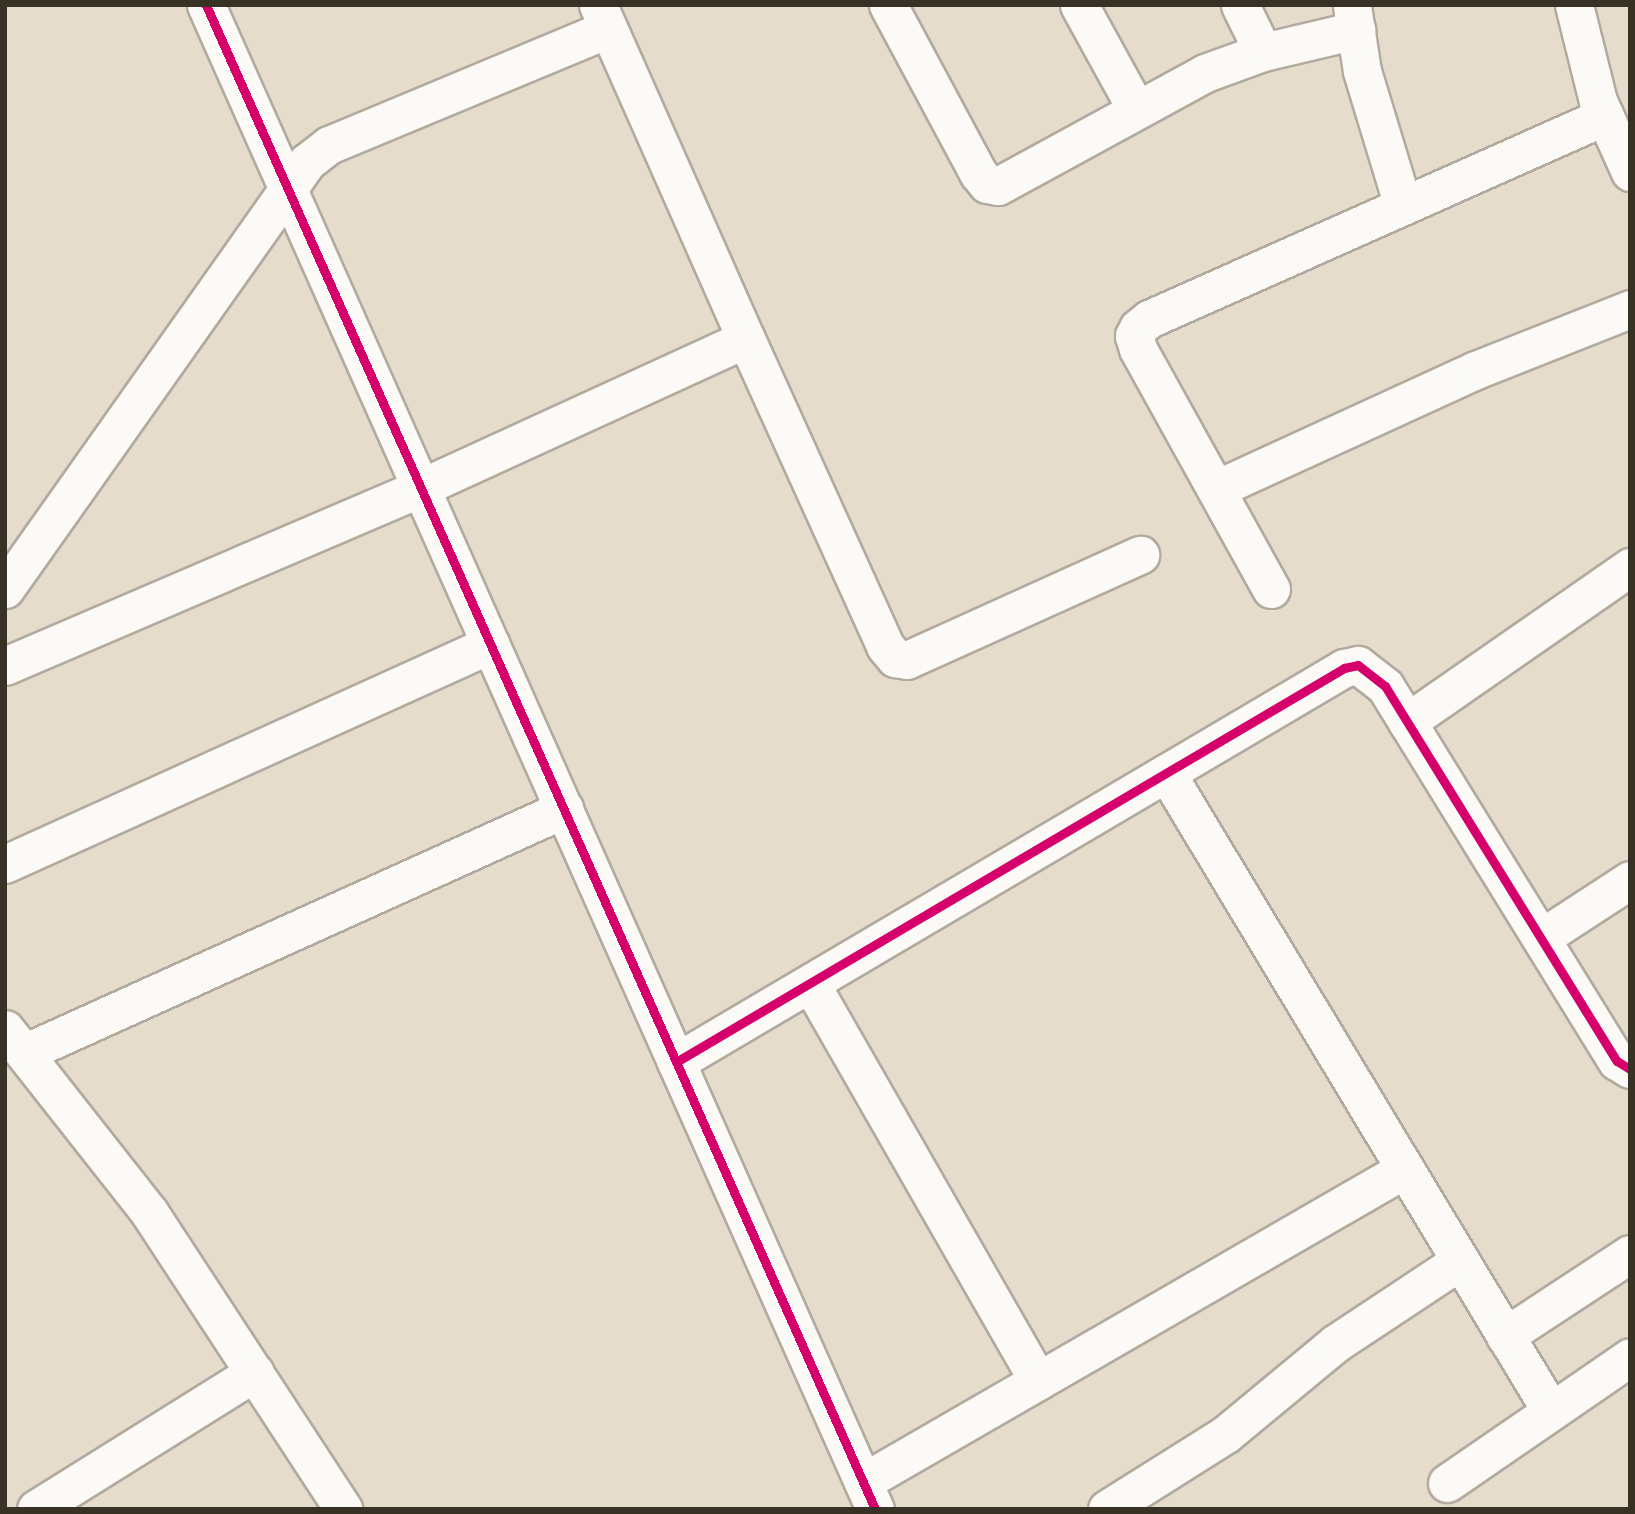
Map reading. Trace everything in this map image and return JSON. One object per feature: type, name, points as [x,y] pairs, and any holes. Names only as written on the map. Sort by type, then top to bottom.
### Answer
[{"type":"street","points":[[206,5],[869,1495],[1038,1381],[1405,1169]]},
{"type":"street","points":[[888,5],[987,184],[998,186],[1135,107],[1205,73],[1354,18],[1365,83],[1403,206]]},
{"type":"street","points":[[1079,5],[1135,107]]},
{"type":"street","points":[[1240,5],[1263,52]]},
{"type":"street","points":[[1574,5],[1605,116],[1629,167]]},
{"type":"street","points":[[5,589],[307,162],[329,145],[603,17],[885,646],[895,658],[907,660],[1140,555]]},
{"type":"street","points":[[1271,589],[1138,349],[1134,337],[1138,328],[1149,319],[1605,116]]},
{"type":"street","points":[[1216,489],[1476,369],[1630,309]]},
{"type":"street","points":[[5,666],[420,488],[746,339]]},
{"type":"street","points":[[1407,722],[1630,567]]},
{"type":"street","points":[[5,864],[491,644]]},
{"type":"street","points":[[676,1062],[812,986],[1344,668],[1358,665],[1385,687],[1618,1061],[1630,1069]]},
{"type":"street","points":[[1167,774],[1551,1411]]},
{"type":"street","points":[[344,1509],[149,1212],[15,1041],[564,809]]},
{"type":"street","points":[[1541,938],[1630,880]]},
{"type":"street","points":[[812,986],[1038,1381]]},
{"type":"street","points":[[1505,1336],[1630,1254]]},
{"type":"street","points":[[1107,1509],[1226,1434],[1336,1343],[1461,1261]]},
{"type":"street","points":[[1447,1483],[1630,1357]]},
{"type":"street","points":[[36,1509],[255,1372]]},
{"type":"cycle path","points":[[206,5],[875,1509]]},
{"type":"cycle path","points":[[676,1062],[1344,668],[1358,665],[1385,686],[1617,1061],[1630,1069]]}]
